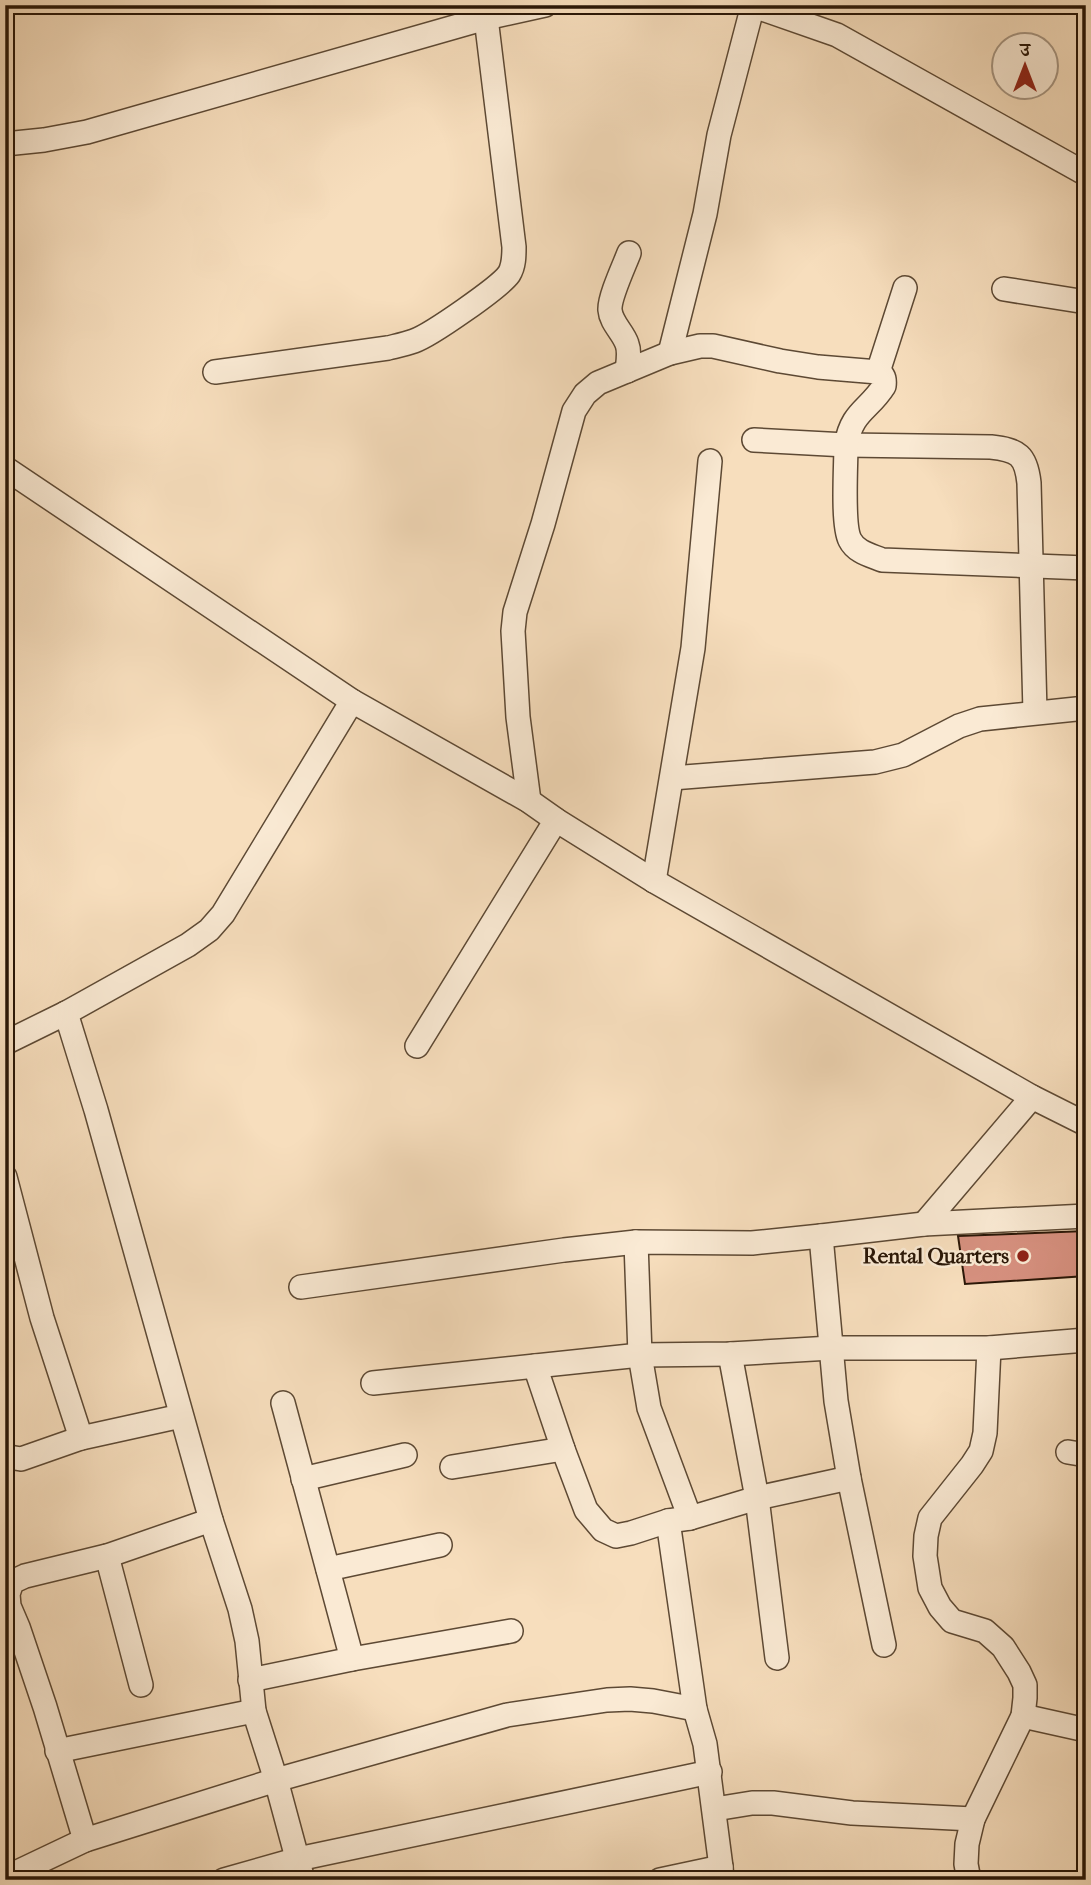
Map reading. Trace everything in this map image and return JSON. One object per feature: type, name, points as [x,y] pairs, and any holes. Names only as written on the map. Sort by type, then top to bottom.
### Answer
[{"type":"street","points":[[5,144],[87,132],[486,18],[545,5]]},
{"type":"street","points":[[670,353],[705,214],[719,135],[752,5],[837,35],[1086,174]]},
{"type":"street","points":[[215,372],[387,348],[415,341],[442,326],[509,274],[514,262],[514,247],[486,18]]},
{"type":"street","points":[[626,371],[628,347],[610,311],[629,253]]},
{"type":"street","points":[[878,372],[905,288]]},
{"type":"street","points":[[1004,289],[1086,302]]},
{"type":"street","points":[[529,801],[518,717],[513,631],[515,612],[575,411],[585,394],[598,383],[626,371],[688,347],[713,346],[818,367],[878,372],[885,380],[884,386],[854,421],[845,445],[845,523],[850,540],[861,552],[882,560],[1086,568]]},
{"type":"street","points":[[754,440],[845,445],[990,447],[1009,449],[1021,456],[1027,469],[1029,484],[1035,712]]},
{"type":"street","points":[[654,881],[694,648],[710,461]]},
{"type":"street","points":[[5,468],[352,701],[529,801],[654,881],[1032,1097],[1086,1124]]},
{"type":"street","points":[[5,1043],[72,1010],[188,945],[209,930],[223,914],[352,701]]},
{"type":"street","points":[[672,778],[875,762],[903,755],[959,726],[980,719],[1086,708]]},
{"type":"street","points":[[417,1046],[556,820]]},
{"type":"street","points":[[72,1010],[96,1110],[181,1416],[244,1625],[254,1711],[300,1869]]},
{"type":"street","points":[[924,1224],[1032,1097]]},
{"type":"street","points":[[5,1177],[42,1318],[81,1438]]},
{"type":"street","points":[[301,1287],[636,1242],[751,1243],[924,1224],[1086,1216]]},
{"type":"street","points":[[821,1236],[836,1401],[849,1478],[884,1645]]},
{"type":"street","points":[[636,1242],[640,1355],[649,1409],[679,1519],[695,1709],[710,1772],[721,1874],[660,1880]]},
{"type":"street","points":[[373,1383],[640,1355],[730,1354],[831,1348],[989,1348],[1086,1340]]},
{"type":"street","points":[[969,1880],[966,1864],[967,1844],[973,1819],[1023,1716],[1025,1685],[1003,1647],[985,1631],[952,1621],[940,1607],[930,1588],[925,1556],[930,1518],[981,1451],[985,1433],[989,1348]]},
{"type":"street","points":[[730,1354],[757,1497],[777,1658]]},
{"type":"street","points":[[535,1366],[586,1510],[603,1530],[616,1536],[757,1497],[849,1478]]},
{"type":"street","points":[[283,1403],[352,1659]]},
{"type":"street","points":[[5,1452],[9,1457],[21,1459],[81,1438],[181,1416]]},
{"type":"street","points":[[452,1467],[563,1449]]},
{"type":"street","points":[[303,1479],[405,1455]]},
{"type":"street","points":[[85,1840],[45,1706],[9,1606],[8,1594],[12,1582],[24,1576],[107,1556],[211,1520]]},
{"type":"street","points":[[328,1569],[440,1545]]},
{"type":"street","points":[[107,1556],[141,1685]]},
{"type":"street","points":[[250,1680],[511,1631]]},
{"type":"street","points":[[5,1877],[85,1840],[276,1780],[507,1715],[630,1699],[695,1709]]},
{"type":"street","points":[[57,1751],[254,1711]]},
{"type":"street","points":[[1023,1716],[1086,1730]]},
{"type":"street","points":[[224,1880],[300,1869],[710,1772]]},
{"type":"street","points":[[715,1809],[752,1803],[773,1803],[852,1813],[973,1819]]},
{"type":"building","name":"Rental Quarters","points":[[1086,1231],[1086,1276],[965,1284],[958,1236]]},
{"type":"place","name":"Rental Quarters","points":[[1023,1256]]}]
